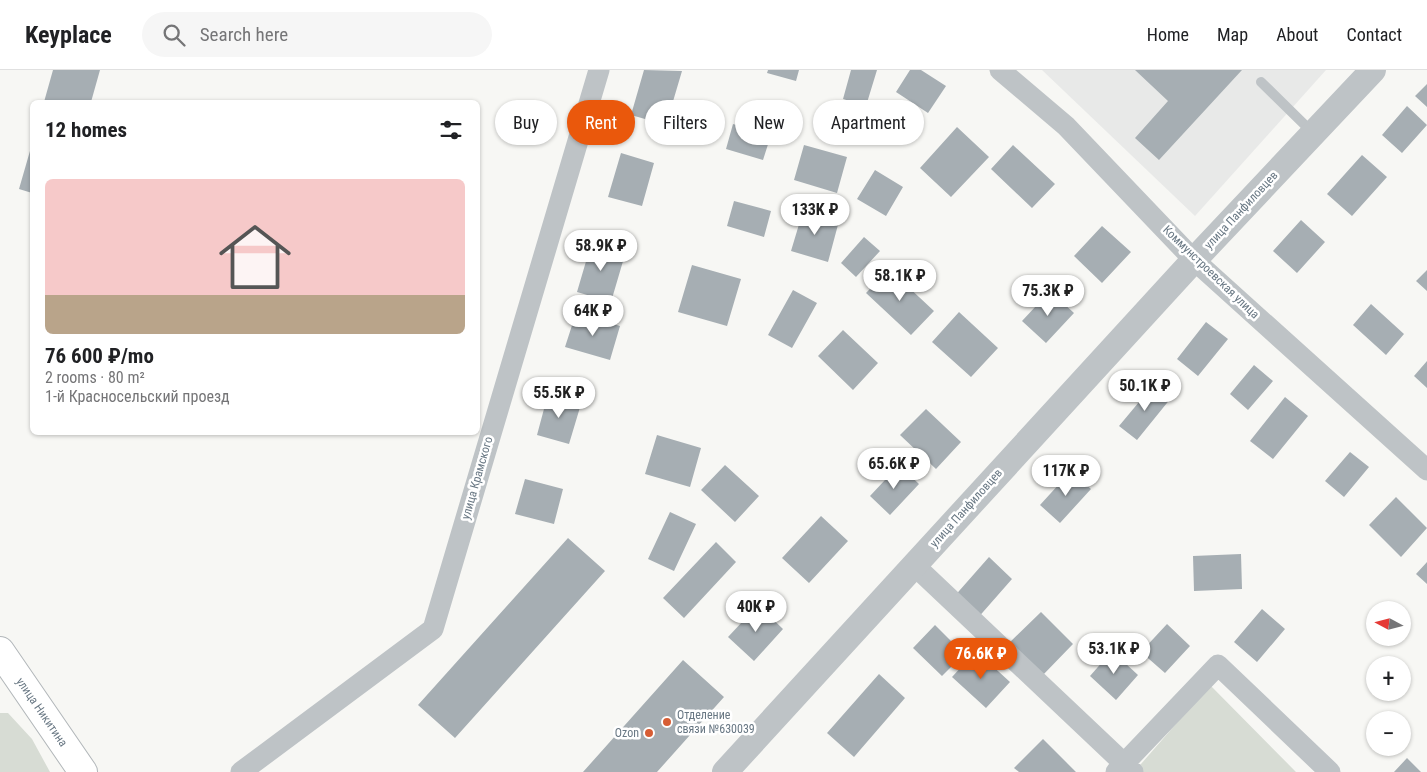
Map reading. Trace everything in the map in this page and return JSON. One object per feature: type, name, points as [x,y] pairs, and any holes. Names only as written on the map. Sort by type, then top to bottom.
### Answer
[{"type":"main road","name":"улица Никитина","points":[[0,651],[83,772]]},
{"type":"street","name":"улица Крамского","points":[[241,772],[433,629],[599,70]]},
{"type":"street","name":"Коммунстроевская улица","points":[[1000,70],[1066,126],[1194,260],[1427,470]]},
{"type":"street","name":"улица Панфиловцев","points":[[725,772],[1194,260],[1372,70]]},
{"type":"street","points":[[914,566],[1125,769],[1218,665],[1330,772]]},
{"type":"lane","points":[[1261,82],[1313,133]]},
{"type":"shaded area","points":[[1042,70],[1326,70],[1195,216]]},
{"type":"shaded area","points":[[1210,685],[1296,772],[1134,772]]},
{"type":"shaded area","points":[[0,713],[8,713],[32,739],[50,772],[0,772]]},
{"type":"building","points":[[53,70],[100,70],[92,100],[45,100]]},
{"type":"building","points":[[644,70],[682,71],[673,100],[645,100],[645,119],[635,116],[635,101]]},
{"type":"building","points":[[768,70],[799,70],[796,81],[767,73]]},
{"type":"building","points":[[851,70],[877,70],[868,100],[843,99]]},
{"type":"building","points":[[910,70],[921,70],[946,86],[928,113],[924,110],[924,100],[908,100],[896,92]]},
{"type":"building","points":[[1135,70],[1242,70],[1159,160],[1135,138],[1168,101]]},
{"type":"building","points":[[1427,84],[1427,107],[1415,96]]},
{"type":"building","points":[[1407,106],[1427,125],[1402,153],[1382,135]]},
{"type":"building","points":[[733,124],[735,125],[735,145],[768,145],[763,160],[726,149]]},
{"type":"building","points":[[957,127],[989,157],[951,197],[920,168]]},
{"type":"building","points":[[804,145],[847,157],[837,193],[794,180]]},
{"type":"building","points":[[1013,145],[1055,184],[1032,208],[991,169]]},
{"type":"building","points":[[30,151],[30,192],[19,189]]},
{"type":"building","points":[[621,153],[654,163],[642,206],[608,197]]},
{"type":"building","points":[[1362,155],[1387,177],[1352,216],[1327,194]]},
{"type":"building","points":[[875,170],[903,187],[886,216],[857,199]]},
{"type":"building","points":[[734,201],[771,211],[764,237],[727,226]]},
{"type":"building","points":[[803,211],[839,221],[828,262],[791,251]]},
{"type":"building","points":[[1301,220],[1325,242],[1297,273],[1273,251]]},
{"type":"building","points":[[1102,226],[1131,252],[1102,283],[1074,256]]},
{"type":"building","points":[[864,237],[880,251],[856,277],[841,263]]},
{"type":"building","points":[[592,241],[626,251],[611,302],[577,292]]},
{"type":"building","points":[[692,265],[741,279],[727,326],[678,312]]},
{"type":"building","points":[[889,269],[934,311],[911,335],[866,293]]},
{"type":"building","points":[[1427,270],[1427,291],[1416,281]]},
{"type":"building","points":[[793,290],[817,303],[792,348],[768,335]]},
{"type":"building","points":[[1050,291],[1074,313],[1046,343],[1022,321]]},
{"type":"building","points":[[1371,304],[1404,334],[1386,355],[1353,325]]},
{"type":"building","points":[[959,312],[998,348],[971,377],[932,342]]},
{"type":"building","points":[[576,313],[620,326],[610,360],[565,347]]},
{"type":"building","points":[[1206,322],[1228,339],[1198,376],[1177,359]]},
{"type":"building","points":[[843,330],[878,363],[853,390],[818,356]]},
{"type":"building","points":[[1427,361],[1427,388],[1414,376]]},
{"type":"building","points":[[1254,365],[1273,381],[1248,410],[1230,394]]},
{"type":"building","points":[[1154,384],[1171,398],[1137,440],[1119,426]]},
{"type":"building","points":[[548,394],[581,404],[569,444],[537,435]]},
{"type":"building","points":[[1285,397],[1308,416],[1273,459],[1250,441]]},
{"type":"building","points":[[926,409],[961,442],[936,469],[900,435]]},
{"type":"building","points":[[657,435],[701,448],[690,487],[645,474]]},
{"type":"building","points":[[1350,452],[1369,467],[1344,497],[1325,481]]},
{"type":"building","points":[[725,465],[759,496],[735,522],[701,490]]},
{"type":"building","points":[[899,465],[919,484],[890,515],[870,496]]},
{"type":"building","points":[[1071,471],[1091,489],[1060,523],[1040,505]]},
{"type":"building","points":[[525,479],[563,489],[554,524],[515,514]]},
{"type":"building","points":[[1396,497],[1427,528],[1401,557],[1369,525]]},
{"type":"building","points":[[670,512],[696,524],[674,571],[648,559]]},
{"type":"building","points":[[821,516],[848,541],[809,583],[782,558]]},
{"type":"building","points":[[568,538],[605,571],[455,738],[418,705]]},
{"type":"building","points":[[716,542],[736,562],[684,618],[663,598]]},
{"type":"building","points":[[1241,554],[1242,589],[1194,591],[1193,556]]},
{"type":"building","points":[[989,557],[1012,579],[976,620],[952,599]]},
{"type":"building","points":[[1427,562],[1427,584],[1416,574]]},
{"type":"building","points":[[758,605],[783,629],[754,661],[728,637]]},
{"type":"building","points":[[1262,609],[1285,629],[1257,662],[1234,642]]},
{"type":"building","points":[[1041,612],[1073,644],[1041,677],[1008,644]]},
{"type":"building","points":[[1167,624],[1190,646],[1165,673],[1141,652]]},
{"type":"building","points":[[935,625],[964,654],[942,676],[913,648]]},
{"type":"building","points":[[976,651],[1010,682],[986,708],[952,677]]},
{"type":"building","points":[[1112,651],[1138,675],[1116,700],[1090,676]]},
{"type":"building","points":[[683,660],[724,697],[657,772],[583,772]]},
{"type":"building","points":[[879,674],[905,698],[854,757],[827,733]]},
{"type":"building","points":[[1043,739],[1076,772],[1019,772],[1014,768]]},
{"type":"building","points":[[1407,758],[1421,772],[1394,772]]},
{"type":"place","name":"Отделение связи №630039","points":[[667,722]]},
{"type":"place","name":"Ozon","points":[[649,733]]}]
